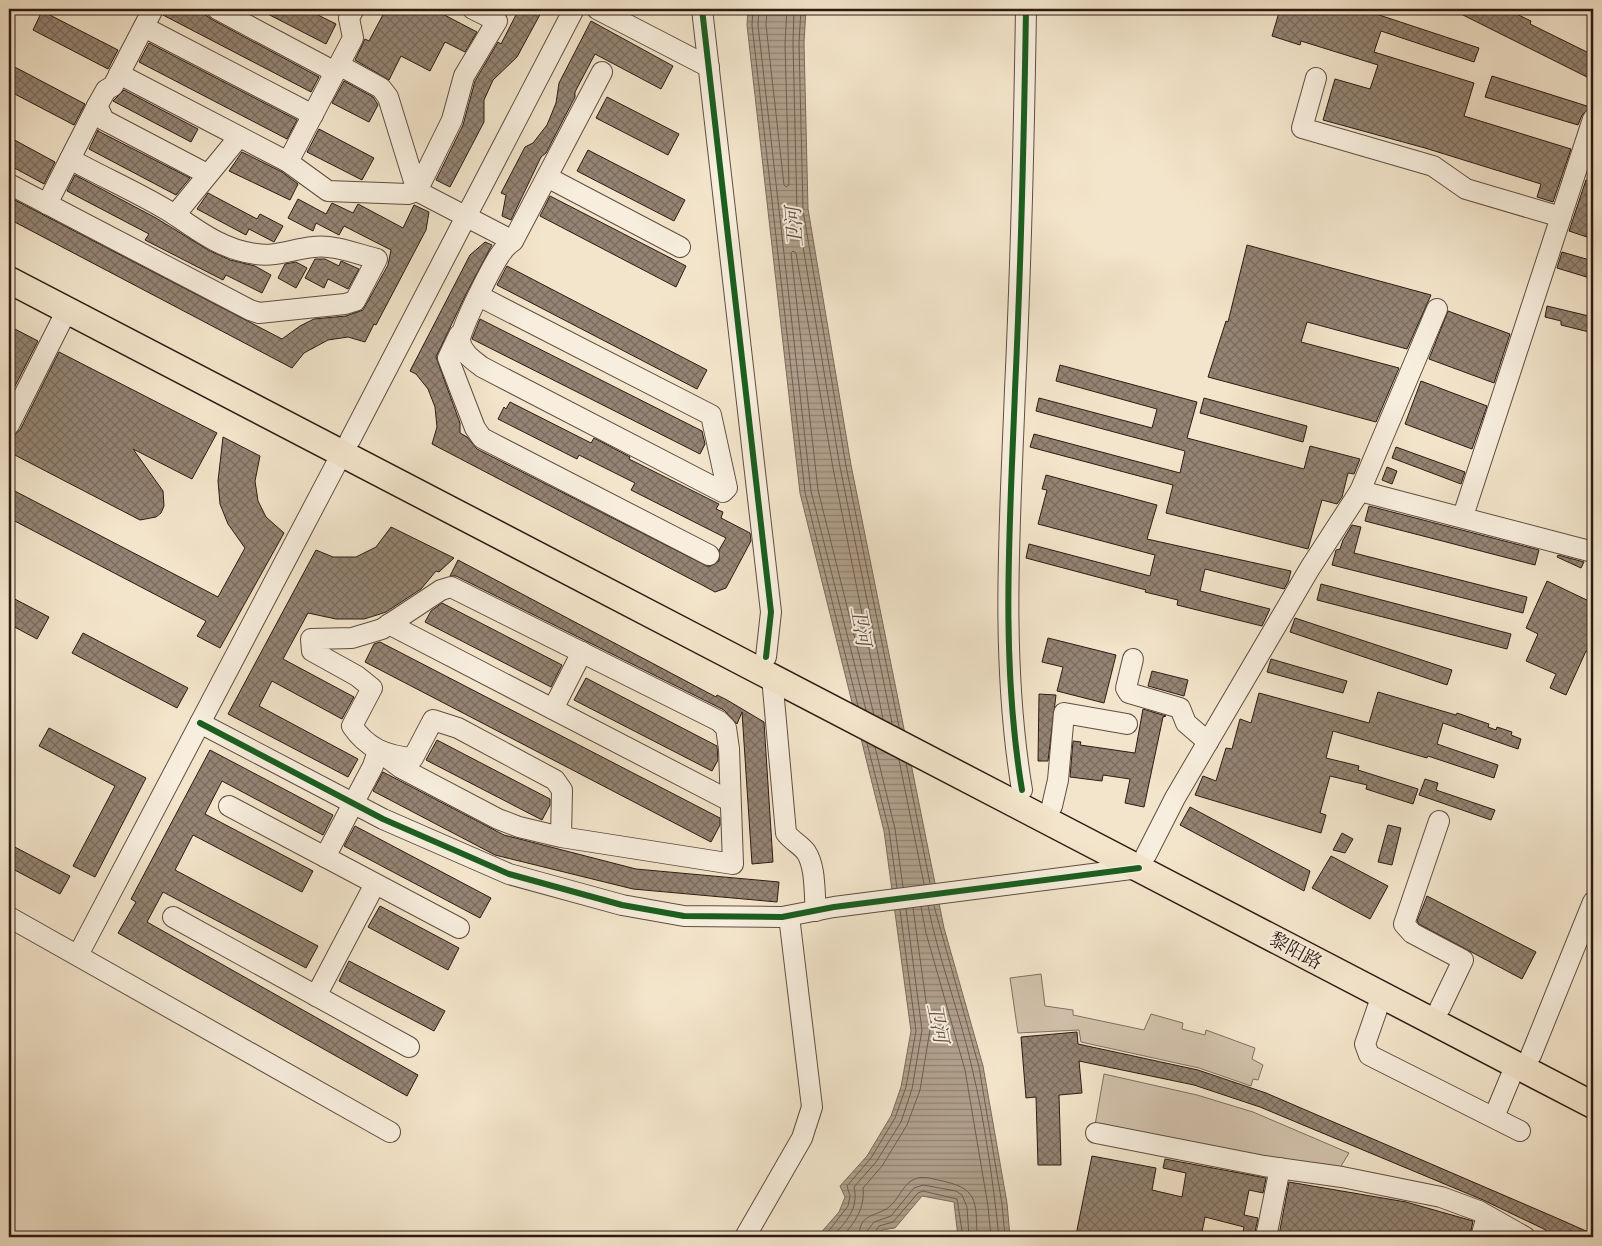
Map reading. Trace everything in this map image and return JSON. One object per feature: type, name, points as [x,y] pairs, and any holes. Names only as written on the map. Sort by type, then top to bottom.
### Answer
[{"type":"main road","points":[[9,262],[346,447],[776,671],[1009,789]]},
{"type":"main road","points":[[9,280],[346,447]]},
{"type":"main road","name":"黎阳路","points":[[1009,789],[1052,806],[1142,862],[1440,1008],[1593,1105]]},
{"type":"main road","name":"黎阳路","points":[[1009,789],[1382,995],[1523,1060],[1593,1087]]},
{"type":"street","points":[[47,204],[97,106],[106,90],[113,86],[153,9]]},
{"type":"street","points":[[217,9],[380,88],[388,97],[417,190],[513,241]]},
{"type":"street","points":[[288,162],[353,38],[349,18],[354,9]]},
{"type":"street","points":[[119,74],[288,162],[328,191],[408,194],[417,190],[452,120],[464,76],[497,21],[473,9]]},
{"type":"street","points":[[78,955],[574,9]]},
{"type":"street","points":[[597,9],[709,67]]},
{"type":"street","points":[[702,9],[771,612],[786,833],[792,842],[805,850],[810,862],[816,911]]},
{"type":"street","points":[[1009,789],[1013,734],[1008,573],[1020,288],[1026,9]]},
{"type":"street","points":[[144,27],[313,115]]},
{"type":"street","points":[[602,72],[513,241],[500,254],[448,358],[475,428],[482,438],[709,555]]},
{"type":"street","points":[[1316,78],[1302,128],[1433,166],[1466,189],[1561,217]]},
{"type":"street","points":[[97,106],[104,120],[206,174]]},
{"type":"street","points":[[1463,516],[1593,120]]},
{"type":"street","points":[[175,215],[206,174],[239,136]]},
{"type":"street","points":[[9,184],[259,313],[345,304],[355,301],[377,259],[315,246],[275,255],[232,249],[207,238],[175,215],[70,159]]},
{"type":"street","points":[[547,177],[680,247]]},
{"type":"street","points":[[460,335],[460,344],[467,355],[482,367],[723,492],[727,488],[711,414],[479,296]]},
{"type":"street","points":[[200,723],[392,823],[509,874],[622,905],[684,916],[728,918],[789,916],[1142,862],[1175,798],[1310,568],[1360,491],[1437,309]]},
{"type":"street","points":[[9,425],[67,310]]},
{"type":"street","points":[[1360,491],[1463,516],[1593,552]]},
{"type":"street","points":[[451,587],[582,652],[719,721],[726,728],[729,749],[733,864],[561,837],[519,827],[401,768],[360,738],[352,726],[372,688],[357,676],[312,651],[311,639],[352,638],[389,624],[441,590],[451,587]]},
{"type":"street","points":[[389,624],[730,801]]},
{"type":"street","points":[[553,709],[582,652]]},
{"type":"street","points":[[1133,658],[1126,688],[1130,693],[1180,708],[1186,723],[1208,742]]},
{"type":"street","points":[[1052,806],[1058,780],[1064,713],[1127,724]]},
{"type":"street","points":[[378,751],[413,758],[432,720],[458,728],[555,780],[562,790],[561,837]]},
{"type":"street","points":[[325,857],[373,766],[378,751]]},
{"type":"street","points":[[229,806],[459,928]]},
{"type":"street","points":[[1439,821],[1404,924],[1412,933],[1463,960],[1440,1008]]},
{"type":"street","points":[[316,996],[375,884]]},
{"type":"street","points":[[1494,1117],[1523,1060],[1593,902]]},
{"type":"street","points":[[745,1237],[802,1138],[812,1107],[789,916]]},
{"type":"street","points":[[9,917],[390,1132]]},
{"type":"street","points":[[173,917],[409,1047]]},
{"type":"street","points":[[1382,995],[1365,1044],[1369,1055],[1520,1131]]},
{"type":"street","points":[[1096,1133],[1280,1168],[1342,1177],[1441,1198],[1487,1216],[1525,1237]]},
{"type":"street","points":[[1266,1237],[1280,1168]]},
{"type":"street","points":[[1481,1237],[1487,1216]]},
{"type":"shaded area","points":[[1041,974],[1045,1006],[1073,1010],[1073,1015],[1144,1030],[1151,1014],[1183,1023],[1182,1029],[1205,1035],[1206,1030],[1255,1048],[1252,1059],[1263,1065],[1258,1080],[1253,1079],[1251,1086],[1199,1068],[1081,1042],[1079,1030],[1018,1033],[1010,978]]},
{"type":"shaded area","points":[[1104,1074],[1197,1095],[1253,1112],[1349,1153],[1338,1171],[1095,1125]]},
{"type":"water","name":"卫河","points":[[748,9],[806,9],[804,43],[808,209],[851,465],[944,928],[983,1066],[1007,1203],[1010,1237],[958,1237],[954,1202],[922,1196],[895,1228],[882,1230],[876,1237],[817,1237],[839,1212],[845,1197],[840,1186],[867,1156],[891,1116],[901,1087],[911,1031],[884,831],[800,493],[747,25]]},
{"type":"building","points":[[165,9],[198,9],[211,19],[319,77],[311,92],[163,15]]},
{"type":"building","points":[[258,9],[306,9],[336,24],[326,44]]},
{"type":"building","points":[[386,9],[433,9],[477,32],[465,52],[445,42],[430,71],[401,56],[389,80],[355,60],[365,39],[369,41]]},
{"type":"building","points":[[519,9],[543,9],[517,57],[493,80],[484,100],[484,122],[450,187],[436,180],[463,125],[475,81],[498,42],[501,44]]},
{"type":"building","points":[[1280,9],[1361,9],[1479,48],[1474,62],[1381,31],[1374,52],[1474,83],[1464,116],[1571,149],[1553,202],[1537,197],[1541,184],[1425,148],[1323,120],[1335,79],[1370,89],[1378,65],[1301,41],[1300,45],[1272,36]]},
{"type":"building","points":[[1451,9],[1506,9],[1531,21],[1530,24],[1593,55],[1593,80]]},
{"type":"building","points":[[42,11],[118,50],[108,69],[33,30]]},
{"type":"building","points":[[591,21],[673,66],[661,89],[595,54],[546,153],[541,157],[511,220],[502,216],[506,195],[501,193],[525,147],[533,143],[547,125],[556,103],[559,83]]},
{"type":"building","points":[[149,43],[297,120],[287,139],[139,62]]},
{"type":"building","points":[[9,64],[85,104],[74,125],[9,91]]},
{"type":"building","points":[[1492,76],[1590,108],[1582,115],[1578,125],[1485,97]]},
{"type":"building","points":[[344,81],[373,97],[377,103],[378,105],[369,122],[332,103]]},
{"type":"building","points":[[124,90],[198,129],[191,142],[113,101]]},
{"type":"building","points":[[607,97],[679,134],[668,155],[596,118]]},
{"type":"building","points":[[319,129],[374,158],[362,180],[307,152]]},
{"type":"building","points":[[98,130],[190,178],[176,195],[89,149]]},
{"type":"building","points":[[9,137],[55,162],[44,184],[9,165]]},
{"type":"building","points":[[588,150],[685,200],[674,221],[577,171]]},
{"type":"building","points":[[242,152],[282,172],[298,184],[290,200],[229,171]]},
{"type":"building","points":[[75,175],[156,218],[208,250],[230,260],[255,266],[271,275],[262,293],[226,275],[223,280],[145,240],[149,234],[67,191]]},
{"type":"building","points":[[1586,180],[1593,182],[1593,239],[1569,231]]},
{"type":"building","points":[[208,193],[257,219],[260,214],[283,226],[274,242],[249,229],[246,235],[197,209]]},
{"type":"building","points":[[550,196],[686,266],[676,287],[540,216]]},
{"type":"building","points":[[9,197],[282,339],[314,319],[346,316],[363,310],[388,265],[391,250],[344,226],[339,235],[316,223],[313,231],[288,218],[298,199],[326,214],[332,203],[353,213],[358,204],[403,228],[414,205],[429,212],[426,230],[376,325],[374,324],[365,342],[348,337],[328,340],[304,353],[292,368],[9,219]]},
{"type":"building","points":[[485,242],[492,245],[436,357],[460,423],[460,433],[467,437],[477,449],[709,567],[719,561],[719,550],[726,538],[631,490],[635,483],[579,455],[577,459],[498,419],[504,407],[506,409],[510,402],[591,443],[594,438],[630,457],[629,459],[719,504],[716,509],[723,512],[721,518],[750,533],[751,541],[726,588],[715,592],[432,444],[437,427],[435,407],[428,389],[416,374],[410,371],[470,255]]},
{"type":"building","points":[[1247,245],[1431,295],[1407,349],[1307,322],[1301,342],[1399,368],[1376,422],[1208,377],[1226,321],[1228,322]]},
{"type":"building","points":[[1562,252],[1593,261],[1593,279],[1557,268]]},
{"type":"building","points":[[315,259],[325,259],[339,266],[341,261],[359,269],[348,289],[328,279],[324,288],[305,278]]},
{"type":"building","points":[[296,262],[307,268],[296,288],[278,278],[285,264]]},
{"type":"building","points":[[507,266],[707,370],[697,389],[497,285]]},
{"type":"building","points":[[1547,306],[1593,317],[1593,333],[1561,325],[1561,321],[1545,317]]},
{"type":"building","points":[[1448,311],[1510,334],[1494,383],[1429,359]]},
{"type":"building","points":[[480,319],[702,431],[705,444],[700,454],[472,339]]},
{"type":"building","points":[[9,326],[38,341],[12,392],[9,391]]},
{"type":"building","points":[[59,352],[217,433],[192,479],[133,449],[163,491],[164,506],[161,513],[156,517],[140,520],[9,452],[9,439],[20,430]]},
{"type":"building","points":[[1060,365],[1197,402],[1187,438],[1304,469],[1310,446],[1360,459],[1354,474],[1348,473],[1342,497],[1337,504],[1322,500],[1308,549],[1166,513],[1173,485],[1030,447],[1034,434],[1180,473],[1185,451],[1036,411],[1039,398],[1152,428],[1157,409],[1056,381]]},
{"type":"building","points":[[1421,381],[1487,406],[1472,449],[1405,424]]},
{"type":"building","points":[[1204,398],[1307,426],[1303,442],[1200,413]]},
{"type":"building","points":[[223,437],[260,456],[255,481],[258,501],[266,517],[284,533],[220,648],[197,636],[206,621],[9,518],[9,488],[218,597],[245,548],[228,524],[220,504],[218,481]]},
{"type":"building","points":[[1396,447],[1465,472],[1461,484],[1392,458]]},
{"type":"building","points":[[1387,467],[1397,471],[1392,484],[1382,480]]},
{"type":"building","points":[[1046,475],[1157,505],[1147,539],[1291,571],[1288,582],[1284,589],[1205,569],[1200,591],[1270,609],[1262,626],[1177,605],[1178,600],[1145,592],[1146,590],[1026,558],[1029,544],[1150,576],[1155,555],[1038,524],[1047,490],[1042,489]]},
{"type":"building","points":[[1369,506],[1539,550],[1535,565],[1365,521]]},
{"type":"building","points":[[1352,525],[1361,527],[1354,553],[1527,597],[1523,613],[1332,565],[1336,550],[1340,549]]},
{"type":"building","points":[[391,527],[454,558],[439,572],[436,571],[421,589],[386,612],[364,619],[336,619],[308,613],[283,659],[354,697],[342,719],[272,681],[259,706],[358,759],[348,777],[228,714],[316,550],[333,557],[356,557],[376,547]]},
{"type":"building","points":[[1558,555],[1584,562],[1581,568],[1557,557]]},
{"type":"building","points":[[458,560],[716,697],[717,695],[727,700],[764,722],[773,862],[752,864],[742,712],[737,724],[724,710],[456,576],[450,576]]},
{"type":"building","points":[[1547,581],[1593,603],[1593,654],[1586,651],[1566,695],[1550,688],[1556,674],[1526,661],[1538,634],[1526,628]]},
{"type":"building","points":[[1321,584],[1511,634],[1507,649],[1317,600]]},
{"type":"building","points":[[9,596],[49,617],[37,639],[9,624]]},
{"type":"building","points":[[442,603],[562,665],[551,687],[425,622],[431,611]]},
{"type":"building","points":[[1295,618],[1452,670],[1447,685],[1290,632]]},
{"type":"building","points":[[83,633],[188,688],[177,708],[72,653]]},
{"type":"building","points":[[1048,638],[1116,655],[1104,703],[1057,691],[1063,667],[1042,662]]},
{"type":"building","points":[[380,642],[720,818],[720,825],[711,842],[365,662],[374,644]]},
{"type":"building","points":[[1271,659],[1347,681],[1343,693],[1267,672]]},
{"type":"building","points":[[1152,671],[1188,680],[1184,696],[1148,686]]},
{"type":"building","points":[[586,678],[717,746],[718,760],[712,771],[574,700]]},
{"type":"building","points":[[1378,692],[1456,715],[1457,713],[1489,724],[1488,727],[1496,730],[1497,727],[1512,732],[1511,735],[1521,739],[1518,749],[1443,723],[1437,744],[1498,765],[1494,778],[1428,756],[1427,758],[1333,731],[1326,758],[1359,766],[1358,770],[1418,789],[1413,804],[1366,789],[1367,785],[1330,776],[1320,813],[1326,815],[1321,833],[1195,795],[1203,776],[1216,781],[1226,748],[1232,749],[1240,719],[1251,723],[1259,693],[1369,723]]},
{"type":"building","points":[[1039,694],[1056,695],[1048,761],[1038,761]]},
{"type":"building","points":[[1143,709],[1166,716],[1163,717],[1144,807],[1125,803],[1130,779],[1103,775],[1102,781],[1070,777],[1073,741],[1081,742],[1080,745],[1135,753]]},
{"type":"building","points":[[49,728],[146,778],[95,877],[73,866],[115,786],[39,746]]},
{"type":"building","points":[[437,740],[550,799],[550,805],[542,820],[426,760]]},
{"type":"building","points":[[210,750],[333,815],[323,835],[222,781],[205,814],[313,871],[302,892],[193,835],[175,870],[318,946],[306,968],[163,892],[147,922],[418,1075],[407,1096],[118,933],[136,902],[131,899]]},
{"type":"building","points":[[383,772],[504,835],[636,869],[779,882],[777,902],[633,889],[495,855],[373,791]]},
{"type":"building","points":[[1425,779],[1438,783],[1436,790],[1495,810],[1491,820],[1419,795]]},
{"type":"building","points":[[1190,807],[1310,871],[1304,891],[1180,825]]},
{"type":"building","points":[[1388,825],[1401,828],[1392,865],[1378,862]]},
{"type":"building","points":[[355,826],[491,898],[480,918],[344,846]]},
{"type":"building","points":[[1342,833],[1353,839],[1345,853],[1333,850]]},
{"type":"building","points":[[9,844],[70,876],[60,894],[9,867]]},
{"type":"building","points":[[1331,856],[1388,886],[1370,919],[1312,888]]},
{"type":"building","points":[[1427,896],[1536,952],[1522,979],[1419,924],[1417,921]]},
{"type":"building","points":[[380,906],[459,948],[448,970],[368,927]]},
{"type":"building","points":[[349,961],[445,1011],[434,1031],[339,981]]},
{"type":"building","points":[[1077,1032],[1078,1044],[1198,1070],[1266,1093],[1593,1234],[1593,1237],[1543,1237],[1546,1230],[1483,1200],[1260,1107],[1194,1085],[1079,1061],[1082,1093],[1059,1095],[1061,1165],[1038,1165],[1036,1097],[1026,1098],[1021,1037]]},
{"type":"building","points":[[1092,1156],[1156,1168],[1152,1190],[1182,1197],[1186,1173],[1163,1168],[1165,1159],[1266,1178],[1263,1193],[1249,1190],[1244,1215],[1258,1218],[1254,1237],[1242,1237],[1244,1227],[1205,1217],[1201,1237],[1089,1237],[1076,1235]]},
{"type":"building","points":[[1289,1182],[1406,1202],[1473,1221],[1470,1235],[1465,1234],[1464,1237],[1354,1237],[1332,1232],[1331,1236],[1306,1231],[1305,1237],[1279,1235]]},
{"type":"cycle path","points":[[702,9],[771,612],[766,657]]},
{"type":"cycle path","points":[[1022,790],[1011,691],[1008,590],[1021,247],[1026,9]]},
{"type":"cycle path","points":[[200,723],[383,819],[509,874],[622,905],[684,916],[782,917],[834,907],[1139,868]]}]
